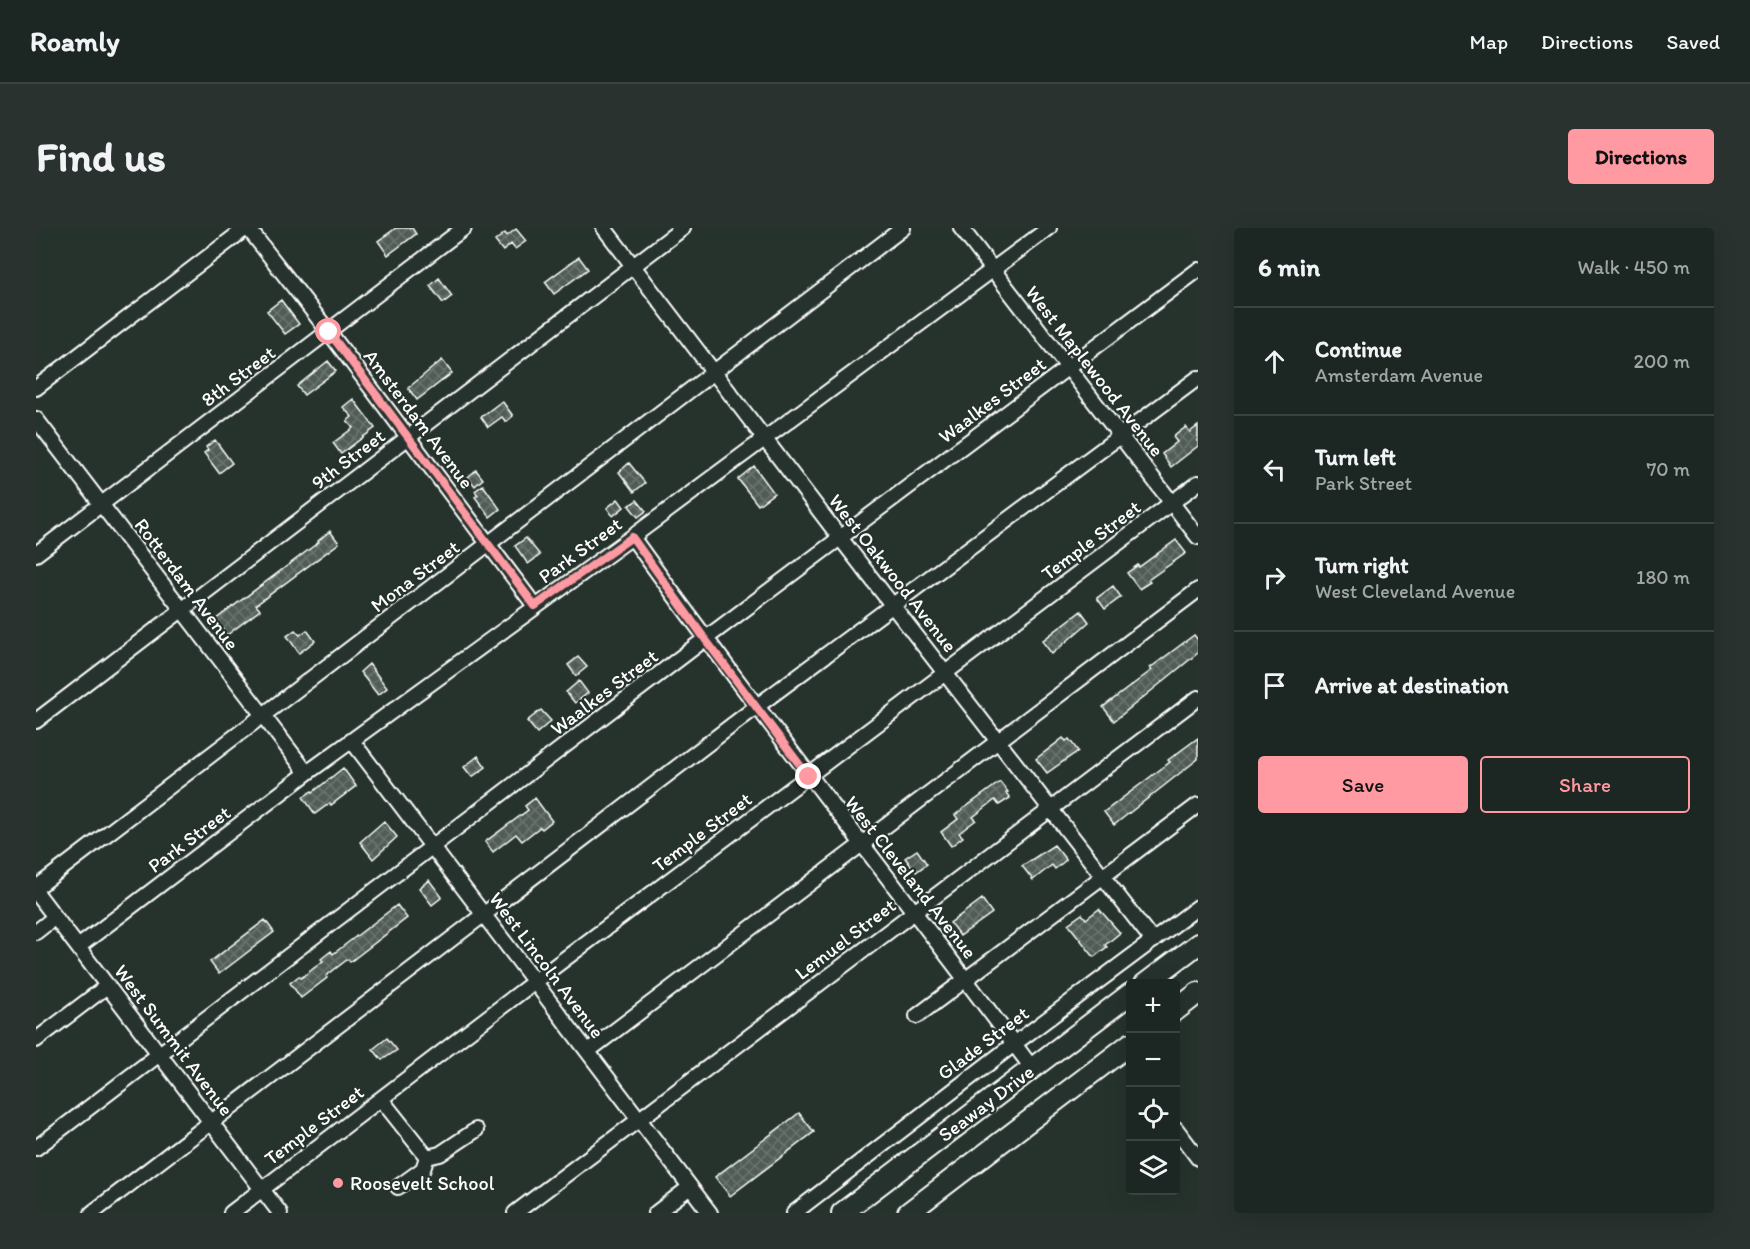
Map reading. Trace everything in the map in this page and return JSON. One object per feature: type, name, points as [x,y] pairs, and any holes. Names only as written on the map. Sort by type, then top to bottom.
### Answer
[{"type":"highway","points":[[1152,979],[1198,944]]},
{"type":"highway","points":[[1180,1007],[1198,993]]},
{"type":"highway","name":"Seaway Drive","points":[[842,1213],[1126,998]]},
{"type":"highway","name":"Seaway Drive","points":[[908,1213],[1126,1048]]},
{"type":"street","name":"Amsterdam Avenue","points":[[247,228],[329,332],[535,606]]},
{"type":"street","points":[[36,388],[247,228]]},
{"type":"street","name":"8th Street","points":[[36,554],[464,228]]},
{"type":"street","name":"West Oakwood Avenue","points":[[604,228],[841,539],[1153,941]]},
{"type":"street","name":"9th Street","points":[[36,721],[683,228]]},
{"type":"street","name":"Mona Street","points":[[36,890],[903,228]]},
{"type":"street","name":"West Maplewood Avenue","points":[[961,228],[1198,537]]},
{"type":"street","name":"Park Street","points":[[78,947],[308,773],[632,537],[1048,228]]},
{"type":"street","name":"Waalkes Street","points":[[36,1148],[705,639],[1198,270]]},
{"type":"street","points":[[92,1213],[756,707],[1198,378]]},
{"type":"street","name":"Rotterdam Avenue","points":[[36,419],[308,773]]},
{"type":"street","name":"Temple Street","points":[[231,1213],[534,982],[1198,483]]},
{"type":"street","name":"West Cleveland Avenue","points":[[632,537],[756,707],[1032,1068]]},
{"type":"street","points":[[588,1051],[1198,590]]},
{"type":"street","name":"Lemuel Street","points":[[515,1213],[1198,698]]},
{"type":"street","name":"West Lincoln Avenue","points":[[352,741],[710,1213]]},
{"type":"street","points":[[917,1016],[1198,806]]},
{"type":"street","name":"West Summit Avenue","points":[[36,890],[280,1213]]},
{"type":"street","name":"Glade Street","points":[[794,1213],[1014,1044],[1198,907]]},
{"type":"street","points":[[36,932],[55,917]]},
{"type":"street","points":[[36,1040],[107,986]]},
{"type":"street","points":[[381,1099],[427,1157]]},
{"type":"street","points":[[427,1157],[440,1154],[476,1130]]},
{"type":"street","points":[[1180,1134],[1198,1158]]},
{"type":"street","points":[[398,1187],[423,1169],[427,1157]]},
{"type":"street","points":[[656,1213],[690,1187]]},
{"type":"building","points":[[396,228],[412,228],[416,234],[388,255],[378,241]]},
{"type":"building","points":[[516,229],[526,241],[515,249],[511,244],[503,251],[495,241],[505,233],[507,236]]},
{"type":"building","points":[[579,257],[588,269],[554,294],[545,282]]},
{"type":"building","points":[[439,278],[452,296],[443,303],[430,286]]},
{"type":"building","points":[[281,300],[299,324],[285,334],[267,311]]},
{"type":"building","points":[[442,360],[452,373],[417,400],[408,388]]},
{"type":"building","points":[[328,361],[336,371],[304,395],[297,386]]},
{"type":"building","points":[[353,399],[375,428],[341,454],[333,443],[353,428],[347,421],[352,417],[343,407]]},
{"type":"building","points":[[502,401],[513,416],[506,422],[502,417],[488,427],[481,417]]},
{"type":"building","points":[[1198,426],[1198,446],[1171,467],[1162,454],[1177,442],[1173,437],[1186,427],[1190,432]]},
{"type":"building","points":[[215,440],[232,463],[219,473],[204,453],[208,450],[206,447]]},
{"type":"building","points":[[629,463],[645,483],[634,492],[619,472]]},
{"type":"building","points":[[754,466],[774,493],[758,505],[738,479]]},
{"type":"building","points":[[476,470],[483,479],[475,486],[468,477]]},
{"type":"building","points":[[483,485],[500,509],[490,517],[475,497],[478,495],[475,491]]},
{"type":"building","points":[[618,499],[624,507],[613,516],[607,508]]},
{"type":"building","points":[[637,500],[646,511],[638,517],[629,506]]},
{"type":"building","points":[[330,531],[339,543],[256,605],[260,610],[227,635],[215,620],[319,542]]},
{"type":"building","points":[[526,538],[540,555],[528,564],[515,546]]},
{"type":"building","points":[[1176,540],[1186,553],[1139,589],[1127,573]]},
{"type":"building","points":[[1113,586],[1121,597],[1105,609],[1097,598]]},
{"type":"building","points":[[1081,611],[1089,622],[1052,654],[1042,641]]},
{"type":"building","points":[[295,630],[300,635],[307,630],[315,641],[299,653],[287,636]]},
{"type":"building","points":[[1194,635],[1198,640],[1198,653],[1114,721],[1103,707]]},
{"type":"building","points":[[578,657],[587,667],[576,676],[568,665]]},
{"type":"building","points":[[369,664],[387,688],[378,695],[360,672]]},
{"type":"building","points":[[579,681],[588,693],[575,703],[566,692]]},
{"type":"building","points":[[541,710],[551,721],[537,733],[527,721]]},
{"type":"building","points":[[1063,738],[1066,741],[1069,739],[1078,751],[1047,773],[1036,759]]},
{"type":"building","points":[[1198,738],[1198,759],[1114,825],[1104,812]]},
{"type":"building","points":[[478,756],[486,767],[472,777],[464,767]]},
{"type":"building","points":[[343,768],[356,786],[315,814],[303,797],[313,792]]},
{"type":"building","points":[[1000,782],[1010,798],[999,805],[995,800],[973,817],[976,820],[959,833],[963,837],[951,846],[941,832],[958,819],[955,815]]},
{"type":"building","points":[[535,798],[552,821],[522,841],[516,834],[493,852],[485,842],[528,810],[525,806]]},
{"type":"building","points":[[384,821],[397,837],[373,859],[360,842]]},
{"type":"building","points":[[1054,845],[1066,860],[1055,869],[1052,865],[1033,880],[1022,866]]},
{"type":"building","points":[[917,850],[927,864],[916,872],[905,858]]},
{"type":"building","points":[[429,880],[442,897],[432,905],[419,888]]},
{"type":"building","points":[[982,899],[992,913],[960,936],[950,923]]},
{"type":"building","points":[[397,905],[407,918],[350,962],[348,959],[301,998],[290,983],[299,976],[301,978],[323,961],[321,959],[331,951],[333,954]]},
{"type":"building","points":[[1099,909],[1120,933],[1094,957],[1068,924],[1082,914],[1086,919]]},
{"type":"building","points":[[265,920],[274,932],[219,974],[210,962]]},
{"type":"building","points":[[387,1038],[397,1050],[382,1060],[373,1049]]},
{"type":"building","points":[[799,1113],[814,1132],[730,1196],[715,1177]]},
{"type":"place","name":"Roosevelt School","points":[[338,1183]]},
{"type":"route","points":[[329,332],[535,606],[632,537],[809,777]]}]
